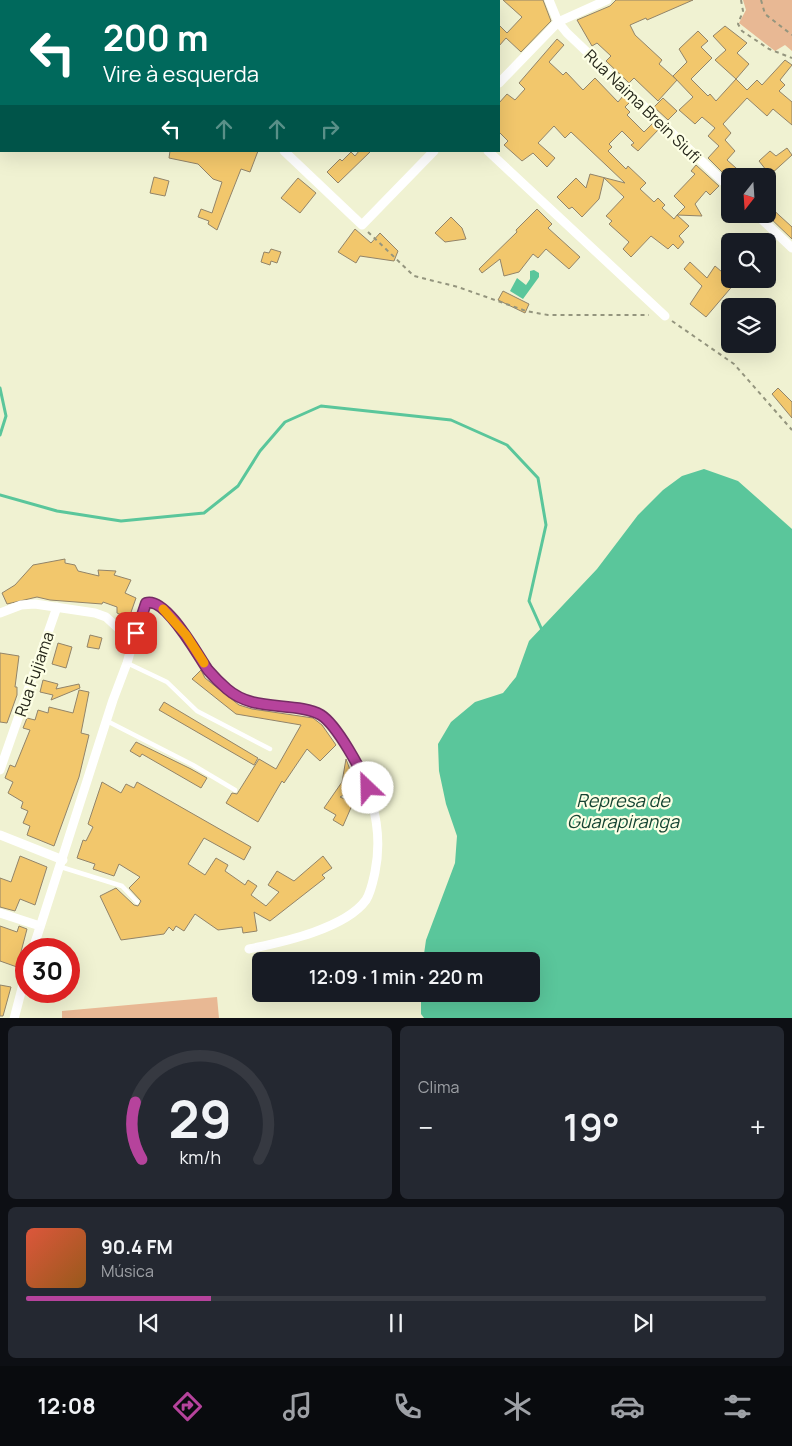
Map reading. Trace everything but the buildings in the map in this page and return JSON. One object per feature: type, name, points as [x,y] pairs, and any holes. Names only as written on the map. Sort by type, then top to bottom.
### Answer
[{"type":"street","points":[[549,0],[558,22]]},
{"type":"street","points":[[500,82],[558,22],[607,0]]},
{"type":"street","name":"Rua Naima Brein Siufi","points":[[558,22],[721,179]]},
{"type":"street","points":[[285,152],[362,225],[433,152]]},
{"type":"street","points":[[489,152],[665,316]]},
{"type":"street","points":[[766,223],[792,248]]},
{"type":"street","points":[[36,938],[127,663],[143,607],[147,602],[154,603],[180,627],[215,678],[236,696],[252,703],[304,709],[322,715],[352,754],[365,778],[376,822],[378,854],[373,884],[366,900],[353,913],[308,934],[249,949]]},
{"type":"street","points":[[0,613],[21,605],[58,607],[95,613],[106,617],[133,642]]},
{"type":"street","name":"Rua Fujiama","points":[[0,770],[58,607]]},
{"type":"street","points":[[0,835],[62,864]]},
{"type":"street","points":[[0,913],[40,926]]},
{"type":"street","points":[[14,1018],[18,1003]]},
{"type":"lane","points":[[127,663],[167,682],[197,711],[270,749]]},
{"type":"lane","points":[[107,721],[193,765],[235,790]]},
{"type":"lane","points":[[62,864],[122,886],[137,902]]},
{"type":"path","points":[[741,0],[742,11],[738,24],[742,31],[769,49],[792,58]]},
{"type":"path","points":[[761,0],[765,14],[792,35]]},
{"type":"path","points":[[362,225],[414,276],[458,287],[526,311],[548,315],[665,316],[734,364],[792,430]]},
{"type":"shaded area","points":[[743,0],[792,0],[792,51],[785,45],[775,51],[739,23],[746,10]]},
{"type":"shaded area","points":[[217,997],[219,1018],[62,1018],[62,1011]]},
{"type":"water","points":[[534,270],[539,273],[539,277],[523,299],[510,291],[517,278],[526,285],[530,279],[530,271]]},
{"type":"water","name":"Represa de Guarapiranga","points":[[704,469],[738,481],[792,529],[792,1018],[424,1018],[421,1014],[421,1002],[540,1002],[540,952],[424,952],[426,940],[455,863],[457,836],[446,804],[439,771],[438,744],[451,722],[475,702],[503,693],[516,677],[529,641],[597,569],[638,515],[663,490],[682,476]]},
{"type":"waterway","points":[[0,388],[6,416],[0,435]]},
{"type":"waterway","points":[[0,495],[57,511],[121,521],[204,513],[238,486],[260,451],[285,422],[321,406],[451,420],[507,445],[538,478],[546,525],[529,601],[542,630]]},
{"type":"slow traffic","points":[[163,609],[186,635],[204,663]]},
{"type":"route","points":[[136,633],[143,607],[147,602],[154,603],[174,620],[215,678],[242,700],[252,703],[304,709],[322,715],[352,754],[365,778],[368,788]]}]
